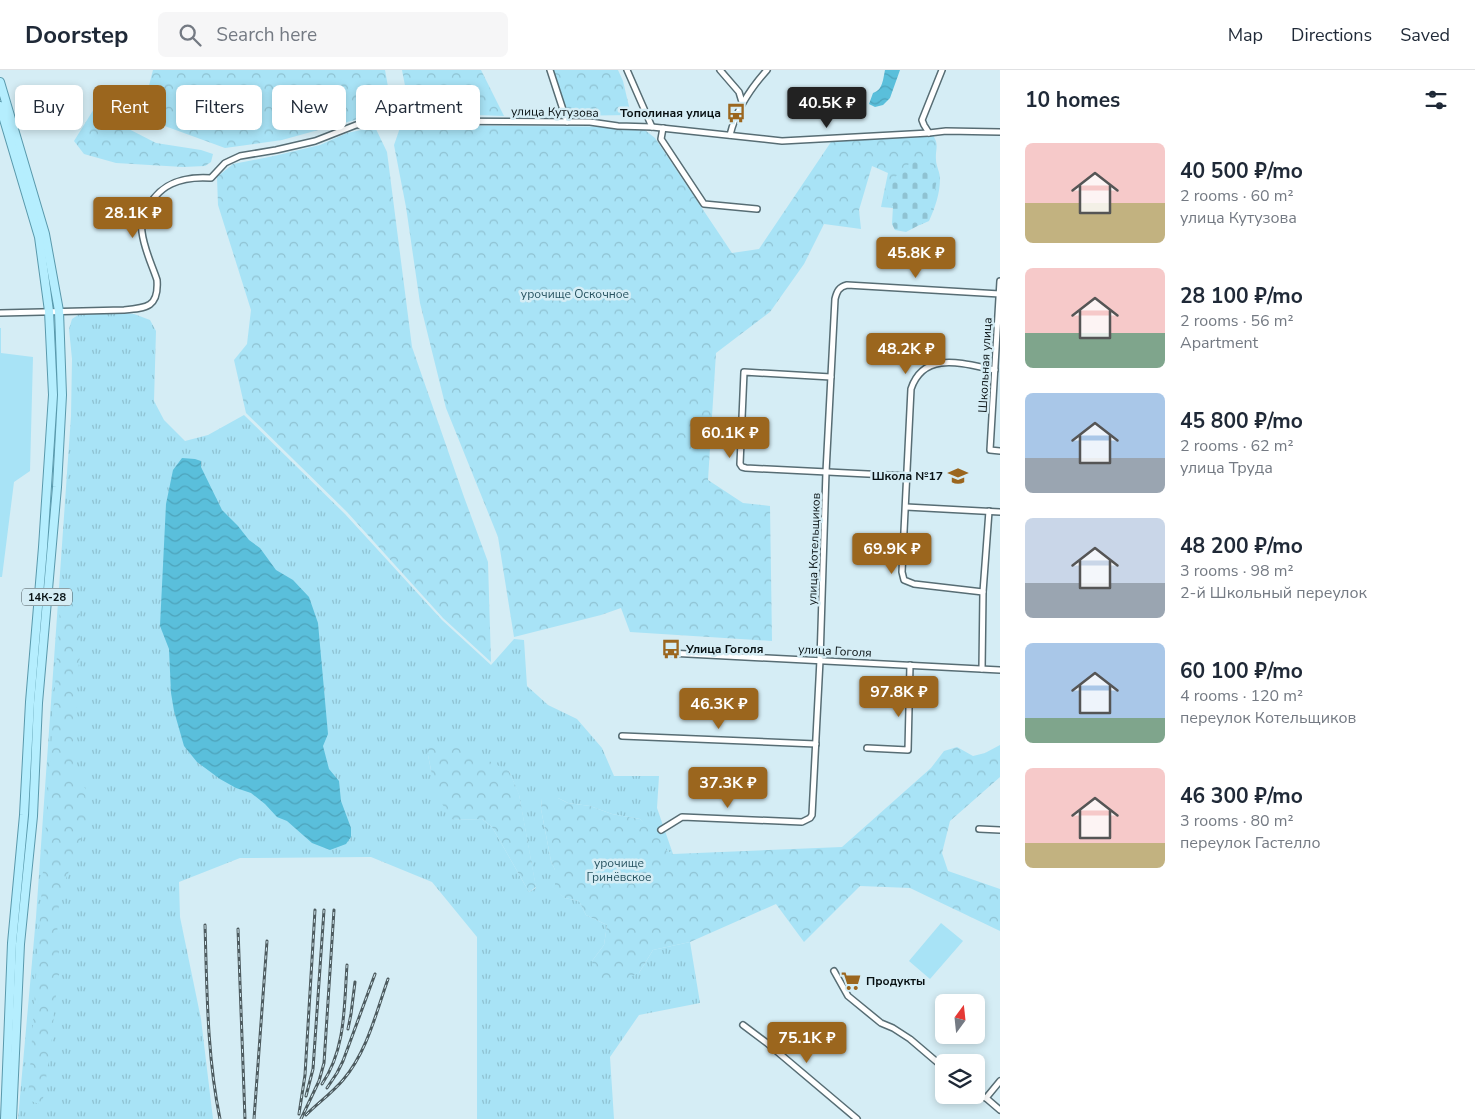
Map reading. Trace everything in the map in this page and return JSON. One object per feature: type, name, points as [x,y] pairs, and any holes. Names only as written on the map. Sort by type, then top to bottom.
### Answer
[{"type":"main road","name":"14К-28","points":[[0,82],[45,234],[59,311],[62,394],[57,487],[38,702],[32,816],[20,944],[9,1116]]},
{"type":"main road","name":"14К-28","points":[[0,106],[39,237],[49,311],[53,395],[30,702],[24,815],[12,943],[9,1116]]},
{"type":"street","points":[[550,70],[567,122]]},
{"type":"street","points":[[627,70],[652,127]]},
{"type":"street","points":[[720,70],[739,92],[742,102]]},
{"type":"street","points":[[730,136],[742,102],[767,70]]},
{"type":"street","points":[[929,133],[922,120],[942,70]]},
{"type":"street","name":"улица Кутузова","points":[[59,311],[142,309],[153,303],[157,292],[157,280],[141,231],[148,207],[156,195],[169,184],[195,177],[211,178],[225,163],[240,156],[315,141],[356,125],[397,120],[567,122],[652,127],[782,141],[946,131],[1000,132]]},
{"type":"street","points":[[663,128],[661,139],[704,204],[757,209]]},
{"type":"street","name":"Школьная улица","points":[[1000,281],[990,450],[1000,451]]},
{"type":"street","name":"улица Котельщиков","points":[[661,830],[682,817],[802,822],[810,818],[816,744],[826,472],[835,299],[839,289],[843,286],[848,286],[1000,294]]},
{"type":"street","points":[[0,312],[59,311]]},
{"type":"street","points":[[983,592],[914,584],[904,580],[902,572],[914,380],[928,366],[943,362],[995,370]]},
{"type":"street","points":[[831,377],[744,372],[740,464],[746,468],[908,476]]},
{"type":"street","points":[[906,507],[1000,512]]},
{"type":"street","points":[[982,669],[983,592],[989,511]]},
{"type":"street","name":"улица Гоголя","points":[[669,652],[1000,670]]},
{"type":"street","points":[[867,748],[908,750],[910,665]]},
{"type":"street","points":[[622,736],[816,744]]},
{"type":"street","points":[[979,828],[1000,830]]},
{"type":"street","points":[[834,971],[848,996],[881,1023],[910,1039],[935,1060]]},
{"type":"street","points":[[743,1025],[857,1119]]},
{"type":"street","points":[[1000,1081],[986,1098],[1000,1110]]},
{"type":"green space","points":[[153,70],[385,70],[388,85],[356,85],[356,120],[346,122],[346,85],[272,85],[272,130],[318,130],[282,140],[225,148],[166,126],[166,85],[149,85]]},
{"type":"green space","points":[[402,70],[481,70],[504,116],[480,115],[480,85],[405,85]]},
{"type":"green space","points":[[552,70],[618,70],[623,81],[631,115],[566,116]]},
{"type":"green space","points":[[93,110],[93,130],[131,130],[156,143],[201,150],[213,154],[211,162],[205,166],[183,167],[116,163],[84,154],[74,141],[81,130],[83,130],[83,127]]},
{"type":"green space","name":"урочище Оскочное","points":[[480,126],[641,127],[655,138],[732,253],[759,249],[833,139],[932,134],[937,144],[936,162],[940,179],[937,200],[929,221],[920,225],[896,218],[893,208],[881,207],[888,173],[872,166],[859,210],[861,229],[824,224],[804,264],[770,312],[716,353],[708,480],[743,503],[770,506],[772,641],[630,632],[621,608],[601,615],[514,637],[498,537],[446,408],[420,303],[406,207],[394,145],[399,130],[480,130]]},
{"type":"green space","points":[[361,130],[376,130],[387,152],[412,347],[488,562],[491,662],[443,618],[347,512],[246,413],[234,360],[247,344],[251,310],[218,205],[217,177],[233,164],[320,145],[347,133]]},
{"type":"green space","points":[[929,161],[937,179],[929,220],[906,232],[895,230],[892,224],[893,206],[885,206],[892,180],[911,162]]},
{"type":"green space","points":[[96,310],[134,314],[150,320],[156,331],[154,401],[164,420],[185,441],[208,435],[244,415],[345,514],[442,620],[491,665],[514,639],[524,640],[527,686],[548,705],[577,719],[602,748],[614,776],[659,776],[657,808],[673,854],[666,850],[640,819],[612,814],[590,806],[568,803],[558,798],[542,799],[541,809],[551,861],[555,870],[555,890],[565,898],[579,901],[586,915],[607,925],[604,945],[592,961],[639,973],[653,950],[690,942],[700,1003],[639,1015],[610,1057],[614,1119],[477,1119],[477,937],[432,882],[371,857],[240,858],[179,882],[180,917],[201,1019],[213,1119],[18,1119],[36,917],[71,416],[72,359],[69,329],[72,319],[81,313]],"holes":[[[428,755],[509,771],[519,795],[536,888],[529,892],[492,827],[482,819],[453,820],[431,770]]]},
{"type":"green space","points":[[0,328],[1,353],[33,357],[30,471],[14,482],[2,577],[0,577]]},
{"type":"green space","points":[[67,597],[72,597],[79,606],[80,617],[80,656],[75,693],[77,705],[73,743],[76,768],[72,778],[74,784],[80,784],[85,788],[87,817],[59,904],[57,935],[59,978],[42,1105],[28,1100],[60,609],[62,601]]},
{"type":"green space","points":[[426,742],[456,747],[509,771],[519,794],[536,887],[529,892],[492,827],[482,819],[453,820],[436,795]]},
{"type":"green space","name":"урочище Гринёвское","points":[[1000,745],[1000,777],[950,821],[942,853],[948,871],[1000,889],[1000,931],[910,888],[860,886],[804,942],[776,904],[690,942],[653,950],[639,973],[608,986],[597,981],[592,961],[604,945],[607,925],[586,915],[579,901],[565,898],[555,891],[555,870],[551,861],[541,809],[542,798],[558,798],[568,803],[590,806],[612,814],[640,819],[663,838],[666,850],[673,854],[842,847],[931,768],[944,751],[957,747],[973,756],[985,753]]},
{"type":"green space","points":[[941,923],[963,941],[930,979],[909,961]]},
{"type":"water","points":[[885,70],[900,70],[890,98],[883,105],[875,107],[869,104],[873,93],[881,87]]},
{"type":"water","points":[[182,458],[201,461],[201,467],[222,510],[249,540],[260,548],[276,570],[293,580],[309,597],[318,623],[328,734],[323,746],[329,769],[339,781],[341,801],[351,828],[351,837],[346,844],[330,850],[312,843],[287,821],[277,817],[251,793],[236,788],[220,779],[197,762],[184,746],[171,693],[169,649],[160,626],[166,504],[173,470]]},
{"type":"railway","points":[[299,1114],[305,1075],[315,910]]},
{"type":"railway","points":[[306,1096],[313,1069],[324,910]]},
{"type":"railway","points":[[301,1119],[319,1081],[324,1063],[334,910]]},
{"type":"railway","points":[[205,925],[210,1047],[220,1119]]},
{"type":"railway","points":[[238,929],[245,1119]]},
{"type":"railway","points":[[254,1119],[267,941]]},
{"type":"railway","points":[[322,1084],[330,1071],[340,1042],[347,965]]},
{"type":"railway","points":[[327,1088],[343,1061],[375,974]]},
{"type":"railway","points":[[306,1115],[339,1085],[351,1069],[365,1045],[388,979]]},
{"type":"railway","points":[[348,1029],[355,982]]},
{"type":"place","name":"Тополиная улица","points":[[736,113]]},
{"type":"place","name":"Школа №17","points":[[958,476]]},
{"type":"place","name":"Улица Гоголя","points":[[671,649]]},
{"type":"place","name":"Продукты","points":[[851,981]]}]
